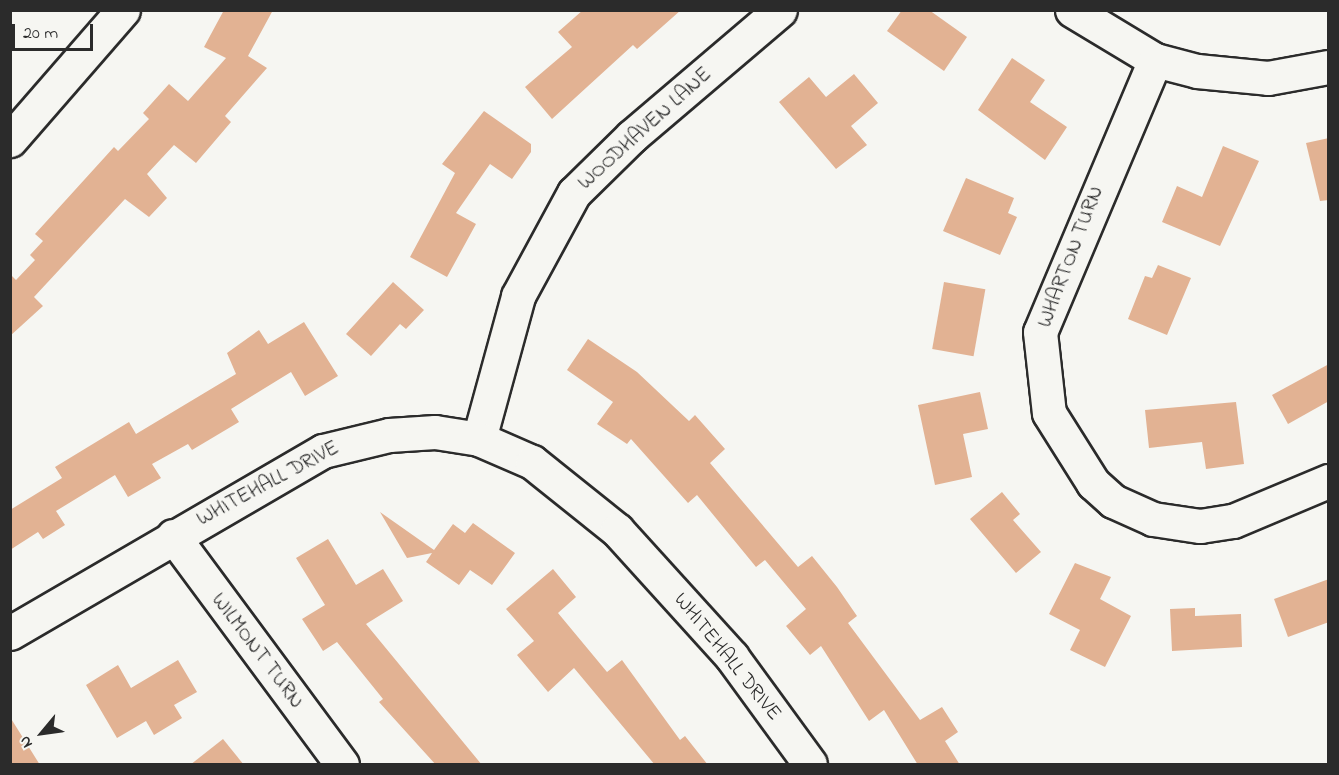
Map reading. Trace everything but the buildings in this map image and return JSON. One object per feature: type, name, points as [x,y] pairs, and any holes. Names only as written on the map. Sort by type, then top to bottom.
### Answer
[{"type":"street","points":[[10,140],[123,10]]},
{"type":"street","name":"WOODHAVEN LANE","points":[[479,439],[519,296],[574,193],[632,136],[780,10]]},
{"type":"street","points":[[1072,10],[1155,60],[1268,78],[1329,67]]},
{"type":"street","name":"WHARTON TURN","points":[[1155,60],[1040,332],[1049,413],[1093,483],[1113,501],[1153,519],[1200,526],[1233,521],[1329,482]]},
{"type":"street","name":"WHITEHALL DRIVE","points":[[10,633],[251,489],[360,438],[435,432],[479,439],[532,462],[617,530],[732,657],[810,765]]},
{"type":"street","name":"WILMONT TURN","points":[[173,536],[342,765]]}]
